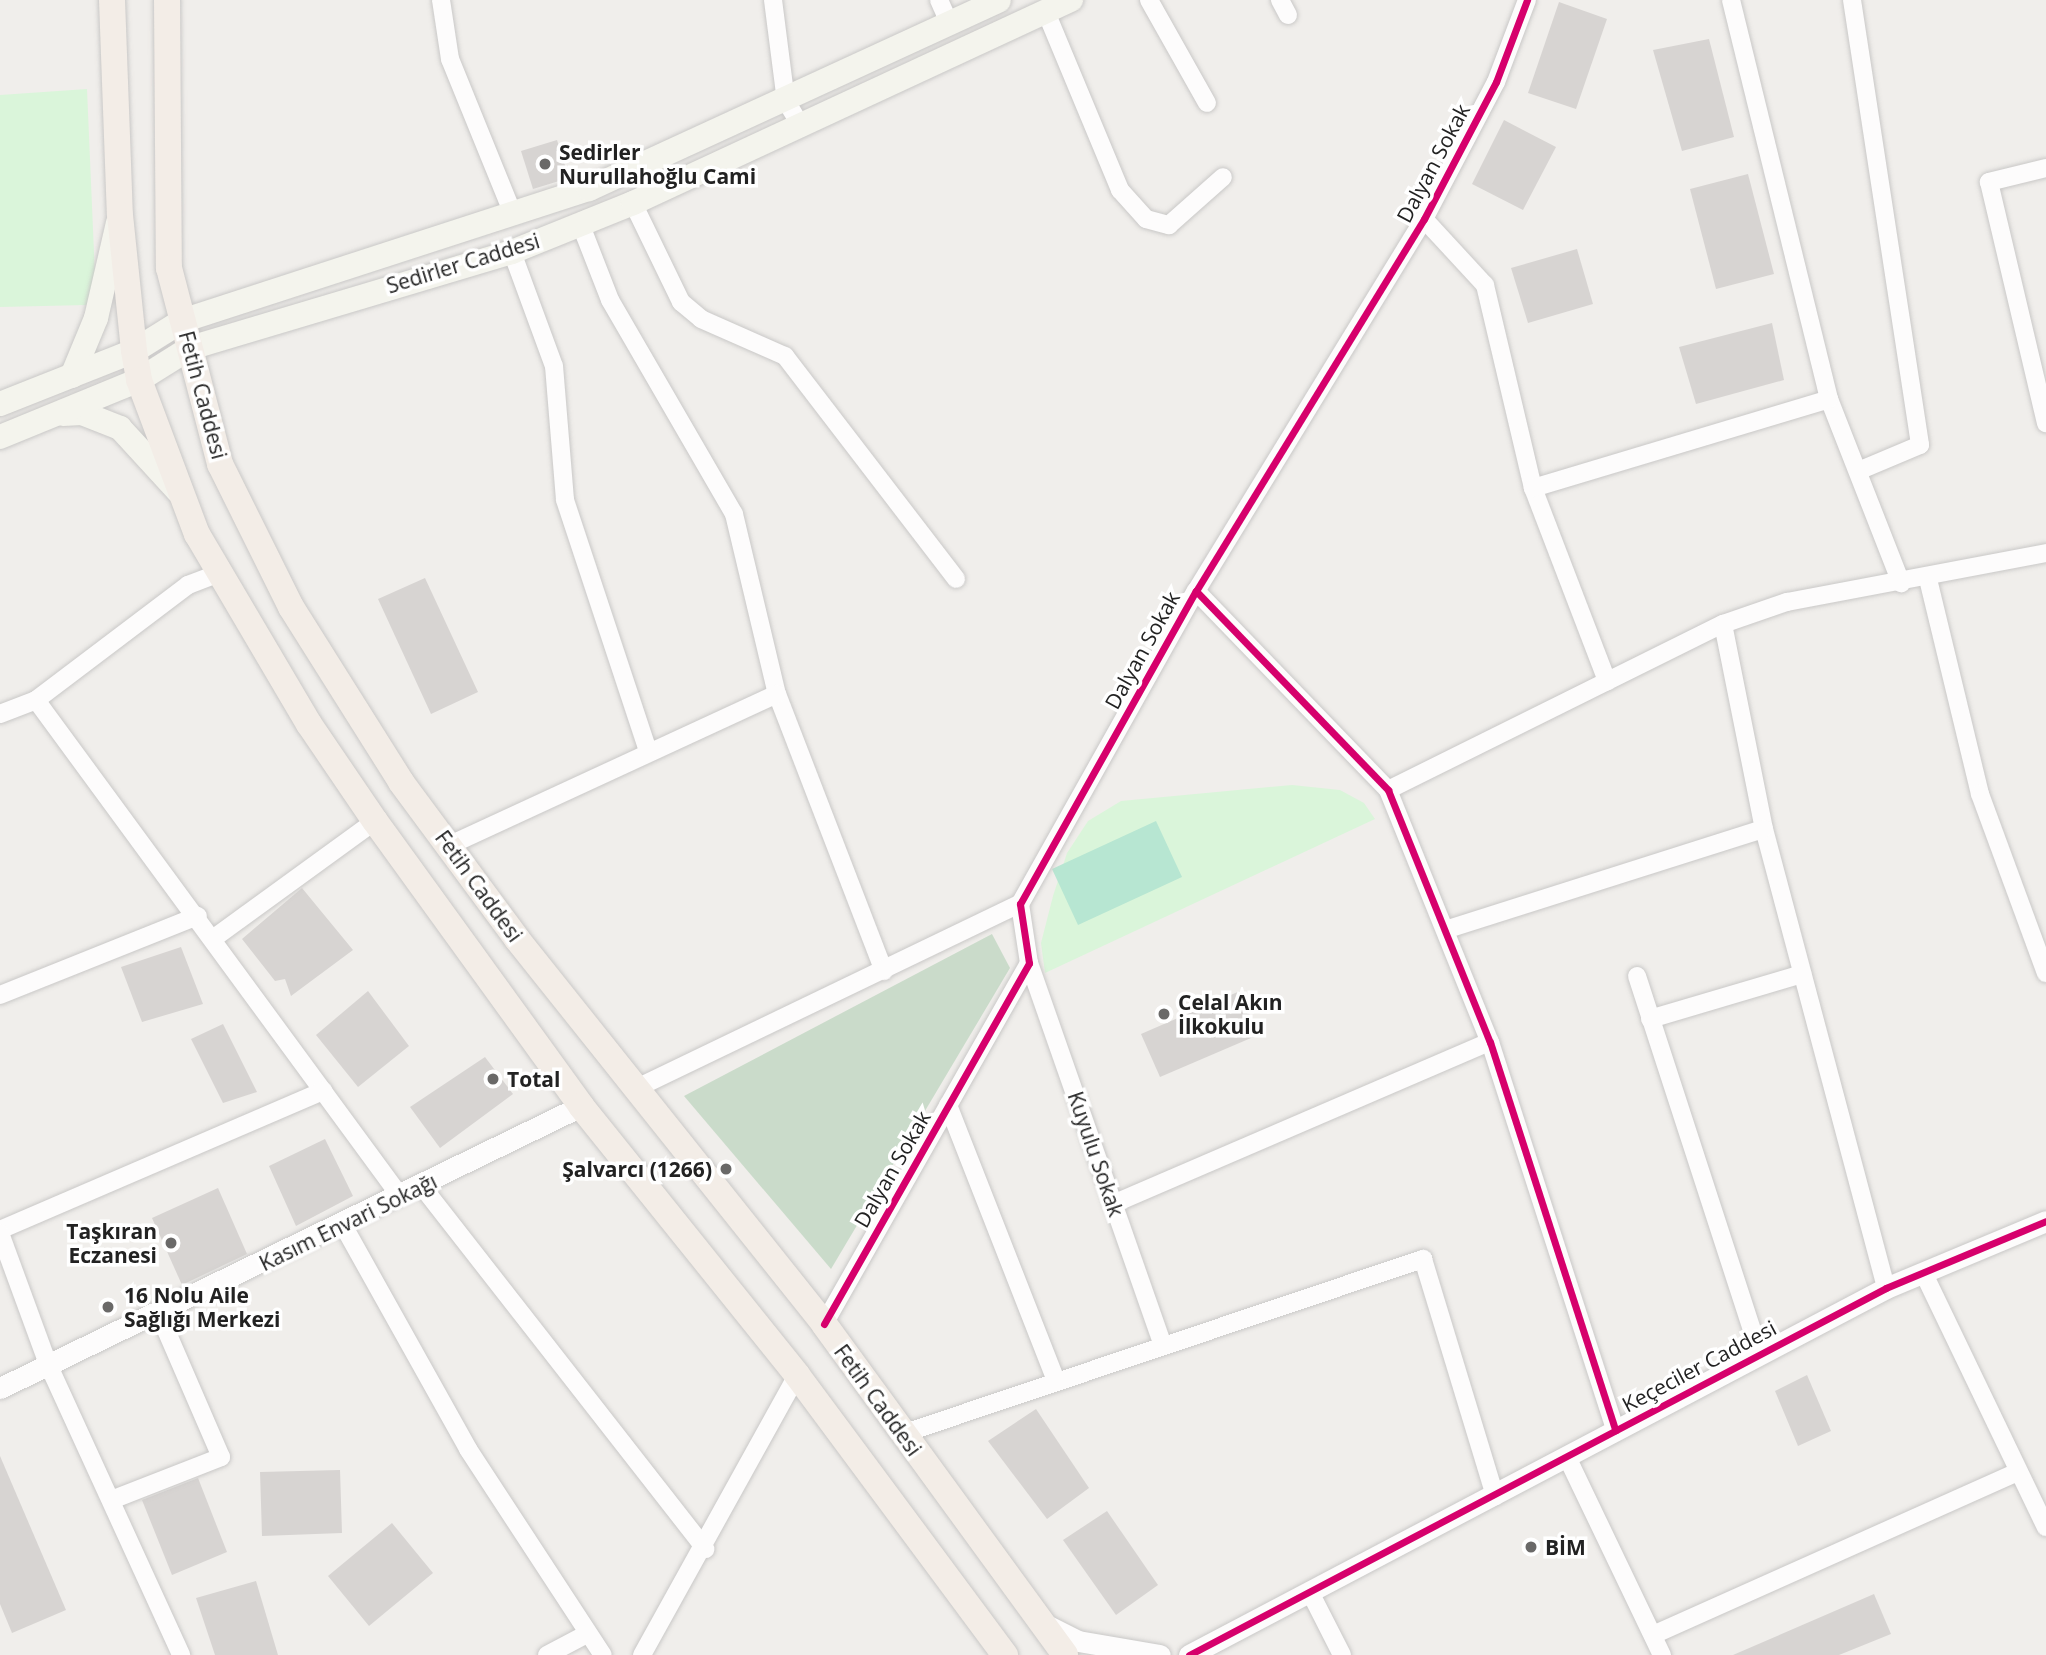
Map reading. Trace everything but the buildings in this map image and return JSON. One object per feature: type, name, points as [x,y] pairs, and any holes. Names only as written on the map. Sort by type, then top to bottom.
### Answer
[{"type":"main road","points":[[112,0],[120,215],[139,380],[180,493],[222,572],[309,724],[375,821],[581,1106],[797,1376],[1005,1655]]},
{"type":"main road","name":"Fetih Caddesi","points":[[167,0],[169,268],[220,464],[291,607],[401,782],[517,939],[639,1087],[824,1324],[1035,1619],[1065,1655]]},
{"type":"main road","name":"Sedirler Caddesi","points":[[0,404],[134,351],[182,321],[589,189],[786,101],[943,10],[999,0]]},
{"type":"main road","name":"Sedirler Caddesi","points":[[0,437],[139,380],[190,348],[512,252],[633,204],[1071,0]]},
{"type":"main road","points":[[72,376],[96,318],[120,215]]},
{"type":"main road","points":[[55,414],[82,413],[120,428],[180,493]]},
{"type":"main road","points":[[480,963],[517,939]]},
{"type":"street","points":[[441,0],[450,59],[513,214]]},
{"type":"street","points":[[773,0],[786,101],[801,126]]},
{"type":"street","points":[[1149,0],[1208,103]]},
{"type":"street","name":"Dalyan Sokak","points":[[1020,904],[1196,591],[1424,219],[1496,82],[1527,0]]},
{"type":"street","points":[[1731,0],[1829,399],[1901,583]]},
{"type":"street","points":[[1852,0],[1920,444],[1858,471]]},
{"type":"street","points":[[1046,12],[1120,190],[1146,219],[1169,225],[1223,177]]},
{"type":"street","points":[[2046,168],[1989,182],[2046,423]]},
{"type":"street","points":[[633,204],[681,302],[701,319],[785,356],[956,579]]},
{"type":"street","points":[[1424,219],[1485,285],[1534,488],[1607,681]]},
{"type":"street","points":[[580,223],[610,300],[734,514],[777,694],[884,971]]},
{"type":"street","points":[[512,252],[554,366],[565,500],[648,751]]},
{"type":"street","points":[[1534,488],[1829,399]]},
{"type":"street","points":[[1388,790],[1723,624],[1787,602],[1928,579],[2046,553]]},
{"type":"street","points":[[0,714],[36,700],[188,585],[222,572]]},
{"type":"street","points":[[1928,579],[1980,794],[2046,972]]},
{"type":"street","points":[[1196,591],[1388,790],[1448,929],[1490,1042],[1615,1430]]},
{"type":"street","points":[[1723,624],[1765,830],[1886,1287]]},
{"type":"street","points":[[450,845],[648,751],[777,694]]},
{"type":"street","points":[[36,700],[198,916],[400,1196]]},
{"type":"street","points":[[214,938],[375,821]]},
{"type":"street","points":[[1448,929],[1765,830]]},
{"type":"street","points":[[639,1087],[1020,904],[1029,963]]},
{"type":"street","points":[[0,995],[198,916]]},
{"type":"street","name":"Dalyan Sokak","points":[[824,1324],[1029,963]]},
{"type":"street","name":"Kuyulu Sokak","points":[[1029,963],[1163,1345]]},
{"type":"street","points":[[1650,1019],[1802,974]]},
{"type":"street","points":[[1637,976],[1759,1352]]},
{"type":"street","points":[[1113,1204],[1490,1042]]},
{"type":"street","points":[[181,1655],[114,1499],[48,1364],[0,1231],[323,1091]]},
{"type":"street","points":[[948,1105],[1056,1381]]},
{"type":"street","name":"Kasım Envari Sokağı","points":[[0,1388],[343,1225],[581,1106]]},
{"type":"street","points":[[421,1185],[705,1549]]},
{"type":"street","name":"Keçeciler Caddesi","points":[[1189,1655],[1312,1595],[1759,1352],[1886,1287],[1924,1274],[2046,1221]]},
{"type":"street","points":[[343,1225],[468,1449],[603,1655]]},
{"type":"street","points":[[902,1434],[1423,1259],[1495,1496]]},
{"type":"street","points":[[1924,1274],[2046,1527]]},
{"type":"street","points":[[114,1499],[221,1457],[159,1314]]},
{"type":"street","points":[[650,1652],[797,1376]]},
{"type":"street","points":[[1567,1457],[1662,1655]]},
{"type":"street","points":[[1653,1635],[2018,1472]]},
{"type":"street","points":[[1312,1595],[1342,1655]]},
{"type":"street","points":[[1035,1619],[1078,1641],[1160,1655]]},
{"type":"street","points":[[547,1655],[587,1634]]},
{"type":"green space","points":[[87,89],[95,276],[87,305],[0,307],[0,95]]},
{"type":"green space","points":[[1292,785],[1340,790],[1364,803],[1375,819],[1045,973],[1041,943],[1053,896],[1067,853],[1088,821],[1121,801]]},
{"type":"green space","points":[[1156,821],[1182,877],[1078,925],[1052,869]]},
{"type":"green space","points":[[992,934],[1010,968],[831,1269],[684,1096]]},
{"type":"cycle path","points":[[824,1324],[1029,963],[1020,904],[1196,591],[1424,219],[1496,82],[1527,0]]},
{"type":"cycle path","points":[[1196,591],[1388,790],[1490,1042],[1615,1430]]},
{"type":"cycle path","points":[[1189,1655],[1886,1288],[2046,1221]]},
{"type":"place","name":"Sedirler Nurullahoğlu Cami","points":[[545,164]]},
{"type":"place","name":"Celal Akın İlkokulu","points":[[1164,1014]]},
{"type":"place","name":"Total","points":[[493,1079]]},
{"type":"place","name":"Şalvarcı (1266)","points":[[726,1169]]},
{"type":"place","name":"Taşkıran Eczanesi","points":[[171,1243]]},
{"type":"place","name":"16 Nolu Aile Sağlığı Merkezi","points":[[108,1307]]},
{"type":"place","name":"BİM","points":[[1531,1547]]}]
